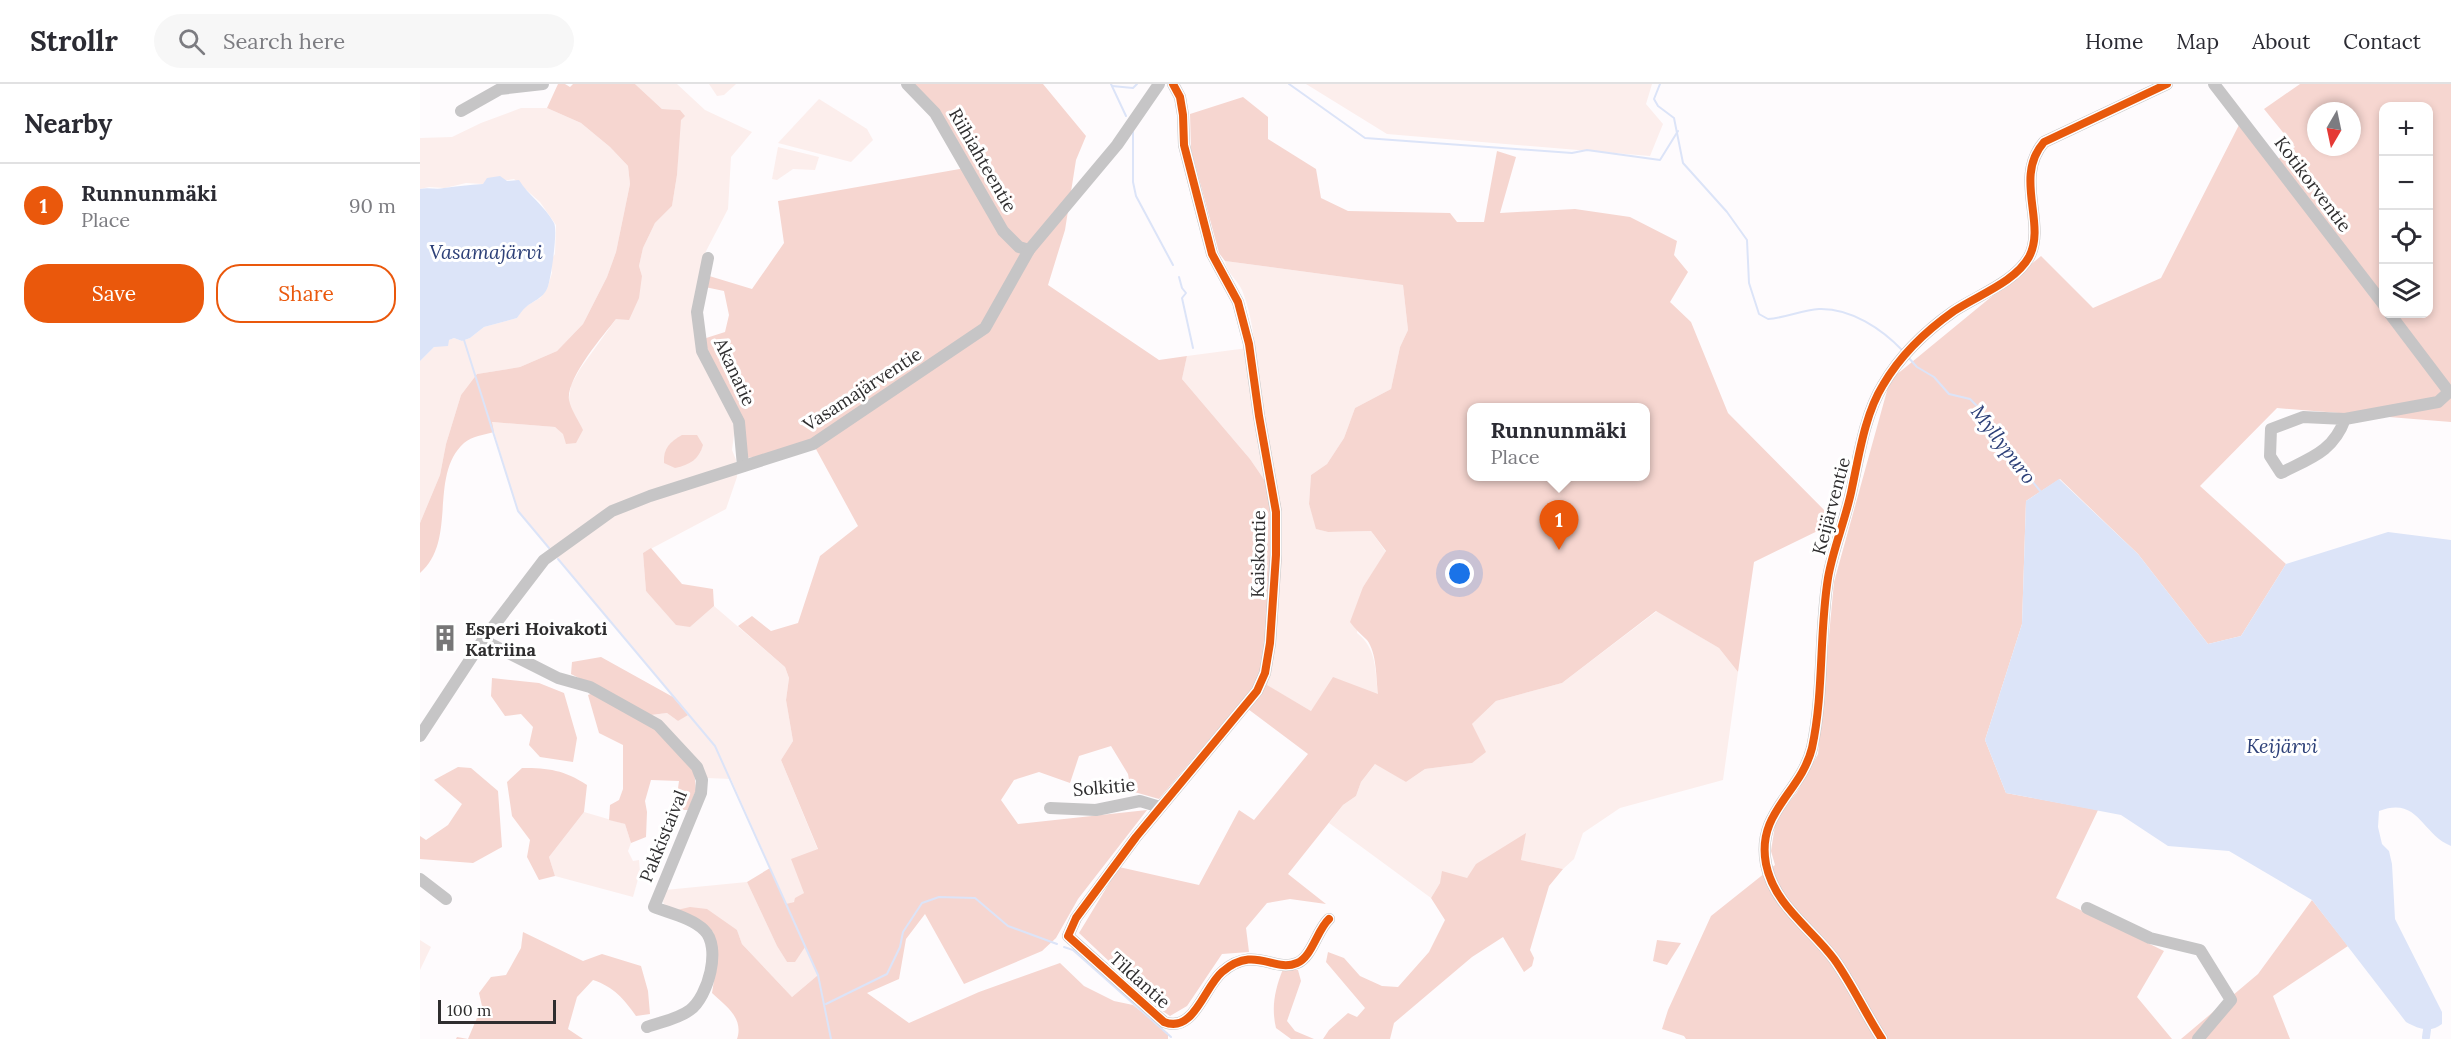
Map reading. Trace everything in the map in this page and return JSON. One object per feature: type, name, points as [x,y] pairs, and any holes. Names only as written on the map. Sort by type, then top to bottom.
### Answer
[{"type":"street","points":[[461,111],[500,89],[543,84]]},
{"type":"street","name":"Riihiahteentie","points":[[907,84],[935,113],[1003,231],[1019,247],[1029,250]]},
{"type":"street","name":"Vasamajärventie","points":[[420,736],[483,640],[544,560],[612,511],[813,444],[985,328],[1029,250],[1117,145],[1159,84]]},
{"type":"street","name":"Kaiskontie","points":[[1068,936],[1076,918],[1104,877],[1257,691],[1262,682],[1270,643],[1276,512],[1249,344],[1238,302],[1212,254],[1184,145],[1180,97],[1173,84]]},
{"type":"street","name":"Keijärventie","points":[[1882,1039],[1820,940],[1798,921],[1773,885],[1766,863],[1764,845],[1765,834],[1773,813],[1805,769],[1810,753],[1817,720],[1828,576],[1872,411],[1882,386],[1893,370],[1933,326],[2018,271],[2029,256],[2034,241],[2030,188],[2031,165],[2036,152],[2044,142],[2167,84]]},
{"type":"street","name":"Kotikorventie","points":[[2214,84],[2379,298]]},
{"type":"street","name":"Akanatie","points":[[708,258],[697,312],[702,351],[739,422],[743,466]]},
{"type":"street","points":[[2344,419],[2340,433],[2324,452],[2281,473],[2270,456],[2271,429],[2302,417],[2344,419],[2438,402],[2449,392],[2393,318]]},
{"type":"street","name":"Pakkistaival","points":[[483,640],[550,675],[590,687],[646,717],[666,734],[697,767],[702,780],[701,793],[654,907],[696,924],[709,934],[712,953],[709,976],[702,999],[691,1010],[679,1017],[647,1027]]},
{"type":"street","name":"Solkitie","points":[[1050,808],[1096,810],[1140,801],[1160,807]]},
{"type":"street","points":[[420,879],[446,899]]},
{"type":"street","points":[[2087,908],[2150,938],[2200,950],[2231,1000],[2198,1039]]},
{"type":"street","name":"Tildantie","points":[[1068,936],[1164,1022],[1173,1024],[1186,1020],[1193,1013],[1214,981],[1229,966],[1252,959],[1288,965],[1298,963],[1329,918]]},
{"type":"shaded area","points":[[558,84],[570,87],[573,84],[635,84],[662,109],[680,110],[685,116],[681,120],[672,206],[655,223],[643,248],[639,266],[642,276],[639,298],[629,320],[616,319],[586,358],[573,380],[569,400],[583,430],[576,443],[566,444],[563,434],[555,427],[492,422],[494,432],[474,437],[464,443],[453,457],[447,473],[438,543],[431,559],[420,573],[420,523],[440,475],[446,444],[461,395],[477,374],[520,367],[557,351],[583,324],[607,277],[616,252],[630,184],[628,166],[610,147],[581,123],[547,108]]},
{"type":"shaded area","points":[[635,84],[677,84],[705,110],[752,132],[731,157],[728,209],[704,255],[692,317],[735,427],[732,450],[736,460],[737,477],[726,509],[643,553],[646,591],[690,627],[714,606],[785,667],[789,678],[786,700],[793,741],[781,760],[818,850],[804,893],[787,905],[731,779],[707,778],[651,715],[667,713],[678,721],[688,714],[518,511],[491,422],[555,427],[564,434],[571,385],[642,276],[639,266],[643,248],[655,223],[672,206],[677,175],[680,110],[662,109]]},
{"type":"shaded area","points":[[709,84],[736,84],[724,95],[717,96]]},
{"type":"shaded area","points":[[914,84],[1043,84],[1086,136],[1076,160],[1065,230],[1048,285],[1159,360],[1187,356],[1182,379],[1250,459],[1281,504],[1282,538],[1274,656],[1267,685],[1311,711],[1333,677],[1378,694],[1370,645],[1350,622],[1363,587],[1386,551],[1371,531],[1328,532],[1316,529],[1309,504],[1311,475],[1327,464],[1344,438],[1355,408],[1391,389],[1400,347],[1408,330],[1403,285],[1225,261],[1219,253],[1191,149],[1190,114],[1243,97],[1268,117],[1268,139],[1316,169],[1321,198],[1348,211],[1450,213],[1457,222],[1484,222],[1497,151],[1516,157],[1500,213],[1575,209],[1630,217],[1677,241],[1674,255],[1688,272],[1670,302],[1691,322],[1728,413],[1836,522],[1754,562],[1738,672],[1719,648],[1656,611],[1562,683],[1496,701],[1472,724],[1486,752],[1472,763],[1425,769],[1406,782],[1375,764],[1361,782],[1356,796],[1343,805],[1288,874],[1326,904],[1290,899],[1267,903],[1246,928],[1249,952],[1222,954],[1187,1006],[1170,1016],[1079,933],[1119,867],[1199,885],[1239,810],[1254,820],[1308,754],[1240,703],[1159,799],[1131,791],[1128,774],[1111,746],[1079,756],[1070,783],[1039,772],[1014,780],[1001,800],[1018,824],[1147,810],[1078,899],[1056,938],[1042,951],[964,984],[925,914],[906,939],[899,979],[867,993],[909,1023],[979,992],[1060,963],[1084,986],[1114,1001],[1133,1005],[1168,1033],[1168,1039],[737,1039],[739,1032],[736,1019],[712,993],[718,956],[713,932],[677,910],[690,907],[707,909],[737,930],[742,944],[792,997],[818,975],[805,947],[795,962],[787,962],[747,882],[770,868],[786,904],[794,902],[795,898],[804,893],[791,859],[818,849],[781,760],[793,741],[786,700],[789,678],[785,667],[738,626],[752,616],[771,631],[798,623],[820,556],[858,526],[811,440],[766,456],[746,458],[720,377],[703,339],[725,332],[729,315],[724,291],[705,287],[706,275],[752,289],[784,243],[778,201],[971,167]]},
{"type":"shaded area","points":[[1306,84],[1652,84],[1646,104],[1663,124],[1650,156],[1387,134]]},
{"type":"shaded area","points":[[2300,84],[2451,84],[2451,422],[2277,408],[2200,486],[2286,564],[2241,636],[2208,644],[2138,554],[2060,479],[2026,501],[2022,624],[1985,740],[2006,793],[2098,810],[2056,898],[2164,951],[2137,997],[2172,1039],[1686,1039],[1684,1036],[1662,1029],[1668,1010],[1711,916],[1775,865],[1771,851],[1776,819],[1797,792],[1818,754],[1834,582],[1890,380],[2041,256],[2093,308],[2161,278],[2239,125],[2271,164],[2295,147],[2264,109]]},
{"type":"shaded area","points":[[819,99],[867,129],[873,140],[851,162],[778,143]]},
{"type":"shaded area","points":[[521,108],[547,108],[581,123],[610,147],[628,166],[630,184],[616,252],[607,277],[583,324],[557,351],[520,367],[477,374],[461,395],[446,444],[440,475],[420,523],[420,361],[434,347],[449,340],[454,338],[462,341],[484,327],[517,318],[523,308],[540,298],[547,289],[552,273],[551,260],[555,254],[556,225],[540,202],[514,179],[420,189],[420,138],[452,137]]},
{"type":"shaded area","points":[[778,147],[819,157],[815,170],[793,169],[777,180],[772,179]]},
{"type":"shaded area","points":[[1225,261],[1403,285],[1408,330],[1400,347],[1391,389],[1355,408],[1344,438],[1327,464],[1311,475],[1309,504],[1317,529],[1328,532],[1371,531],[1386,552],[1363,587],[1357,633],[1364,639],[1372,653],[1378,694],[1311,711],[1266,685],[1274,656],[1282,538],[1281,504],[1250,459],[1182,379],[1187,356],[1255,347],[1244,297]]},
{"type":"shaded area","points":[[682,435],[697,435],[703,445],[693,461],[675,468],[664,463],[665,453],[671,443]]},
{"type":"shaded area","points":[[651,548],[682,584],[713,589],[714,606],[690,627],[676,625],[646,591],[643,553]]},
{"type":"shaded area","points":[[1657,611],[1719,648],[1738,672],[1723,780],[1620,808],[1583,833],[1574,859],[1563,869],[1521,860],[1525,834],[1467,878],[1440,883],[1431,898],[1329,823],[1343,805],[1356,796],[1361,782],[1376,763],[1406,782],[1425,769],[1472,763],[1472,724],[1496,701],[1562,683]]},
{"type":"shaded area","points":[[601,657],[673,697],[688,715],[678,721],[667,713],[651,715],[571,674],[572,662]]},
{"type":"shaded area","points":[[492,678],[539,683],[564,693],[577,738],[573,762],[540,757],[529,745],[533,727],[521,714],[505,716],[491,696]]},
{"type":"shaded area","points":[[593,693],[656,727],[694,770],[696,790],[688,810],[675,810],[679,781],[651,780],[645,801],[646,837],[631,843],[625,824],[609,820],[610,805],[619,800],[623,789],[623,745],[599,733],[588,695]]},
{"type":"shaded area","points":[[458,767],[471,768],[498,791],[502,847],[473,863],[420,859],[420,836],[426,840],[448,825],[462,804],[434,780]]},
{"type":"shaded area","points":[[522,768],[556,771],[587,785],[584,812],[549,857],[555,876],[539,880],[527,857],[530,840],[512,816],[507,782]]},
{"type":"shaded area","points":[[584,812],[625,824],[631,843],[628,851],[633,861],[639,860],[640,872],[633,897],[555,876],[549,857]]},
{"type":"shaded area","points":[[1526,833],[1521,860],[1563,869],[1549,886],[1530,950],[1534,958],[1532,966],[1524,972],[1503,937],[1472,957],[1394,1023],[1390,1039],[1323,1039],[1329,1030],[1348,1013],[1357,1017],[1365,1008],[1326,962],[1328,952],[1344,958],[1360,976],[1382,986],[1398,987],[1429,952],[1445,920],[1431,898],[1440,883],[1442,871],[1467,878],[1476,864]]},
{"type":"shaded area","points":[[747,882],[787,962],[805,946],[818,975],[792,997],[742,944],[737,930],[666,908],[663,902],[665,890]]},
{"type":"shaded area","points":[[2312,900],[2348,946],[2273,996],[2290,1039],[2181,1039],[2258,974]]},
{"type":"shaded area","points":[[523,932],[583,961],[602,954],[641,966],[648,991],[650,1014],[636,1016],[618,994],[593,980],[577,997],[568,1029],[583,1039],[468,1039],[482,1006],[479,993],[491,977],[506,975],[521,948]]},
{"type":"shaded area","points":[[420,940],[431,947],[420,970]]},
{"type":"shaded area","points":[[1657,940],[1681,943],[1667,965],[1653,961]]},
{"type":"shaded area","points":[[1283,969],[1298,970],[1301,981],[1287,1021],[1295,1031],[1314,1039],[1291,1039],[1276,1028],[1275,998]]},
{"type":"water","name":"Vasamajärvi","points":[[500,176],[507,181],[519,180],[554,223],[553,256],[547,289],[517,318],[484,327],[462,341],[454,338],[449,340],[448,346],[434,347],[420,361],[420,189],[483,184],[487,178]]},
{"type":"water","name":"Keijärvi","points":[[2059,479],[2138,554],[2208,644],[2241,636],[2286,564],[2388,532],[2451,540],[2451,846],[2433,833],[2419,818],[2403,808],[2379,811],[2378,827],[2382,844],[2389,851],[2392,864],[2395,919],[2442,1012],[2442,1024],[2438,1027],[2424,1029],[2406,1022],[2312,900],[2229,851],[2168,846],[2121,815],[2006,793],[1985,740],[2022,624],[2026,501]]},
{"type":"waterway","points":[[1111,84],[1126,116]]},
{"type":"waterway","points":[[1112,86],[1133,88],[1137,84]]},
{"type":"waterway","points":[[1289,84],[1365,138],[1572,153],[1587,150],[1660,160],[1678,131]]},
{"type":"waterway","name":"Myllypuro","points":[[1660,84],[1654,99],[1658,106],[1674,118],[1683,163],[1727,212],[1747,240],[1749,283],[1759,314],[1768,319],[1819,309],[1843,312],[1876,328],[1903,351]]},
{"type":"waterway","points":[[1133,132],[1133,182],[1136,196],[1173,265]]},
{"type":"waterway","points":[[1179,277],[1186,293],[1182,298],[1193,348]]},
{"type":"waterway","points":[[464,340],[518,511],[549,548]]},
{"type":"waterway","name":"Myllypuro","points":[[1908,357],[1917,367],[1934,377],[1949,394],[1970,399],[1982,411],[1996,437],[2041,492]]},
{"type":"waterway","points":[[558,559],[715,746],[818,975],[831,1039]]},
{"type":"waterway","points":[[826,1004],[887,974],[900,947],[903,932],[922,903],[939,897],[975,898],[1008,926],[1057,944]]},
{"type":"waterway","points":[[1064,947],[1073,950],[1171,1037]]},
{"type":"waterway","points":[[2426,1037],[2427,1030]]},
{"type":"cycle path","points":[[1173,84],[1180,97],[1184,145],[1212,254],[1238,302],[1249,344],[1276,512],[1276,555],[1270,643],[1265,673],[1257,691],[1136,837],[1076,918],[1068,936],[1164,1022],[1174,1024],[1191,1015],[1216,979],[1234,964],[1254,959],[1288,965],[1302,960],[1329,919]]},
{"type":"cycle path","points":[[1882,1039],[1834,959],[1794,915],[1777,892],[1766,864],[1765,846],[1767,830],[1773,816],[1799,778],[1812,748],[1818,706],[1828,578],[1867,422],[1883,385],[1897,364],[1915,344],[1954,311],[2015,274],[2029,257],[2034,244],[2035,230],[2030,185],[2031,170],[2035,156],[2044,142],[2167,84]]},
{"type":"place","name":"Runnunmäki","points":[[1559,550]]},
{"type":"place","name":"Esperi Hoivakoti Katriina","points":[[445,638]]}]
